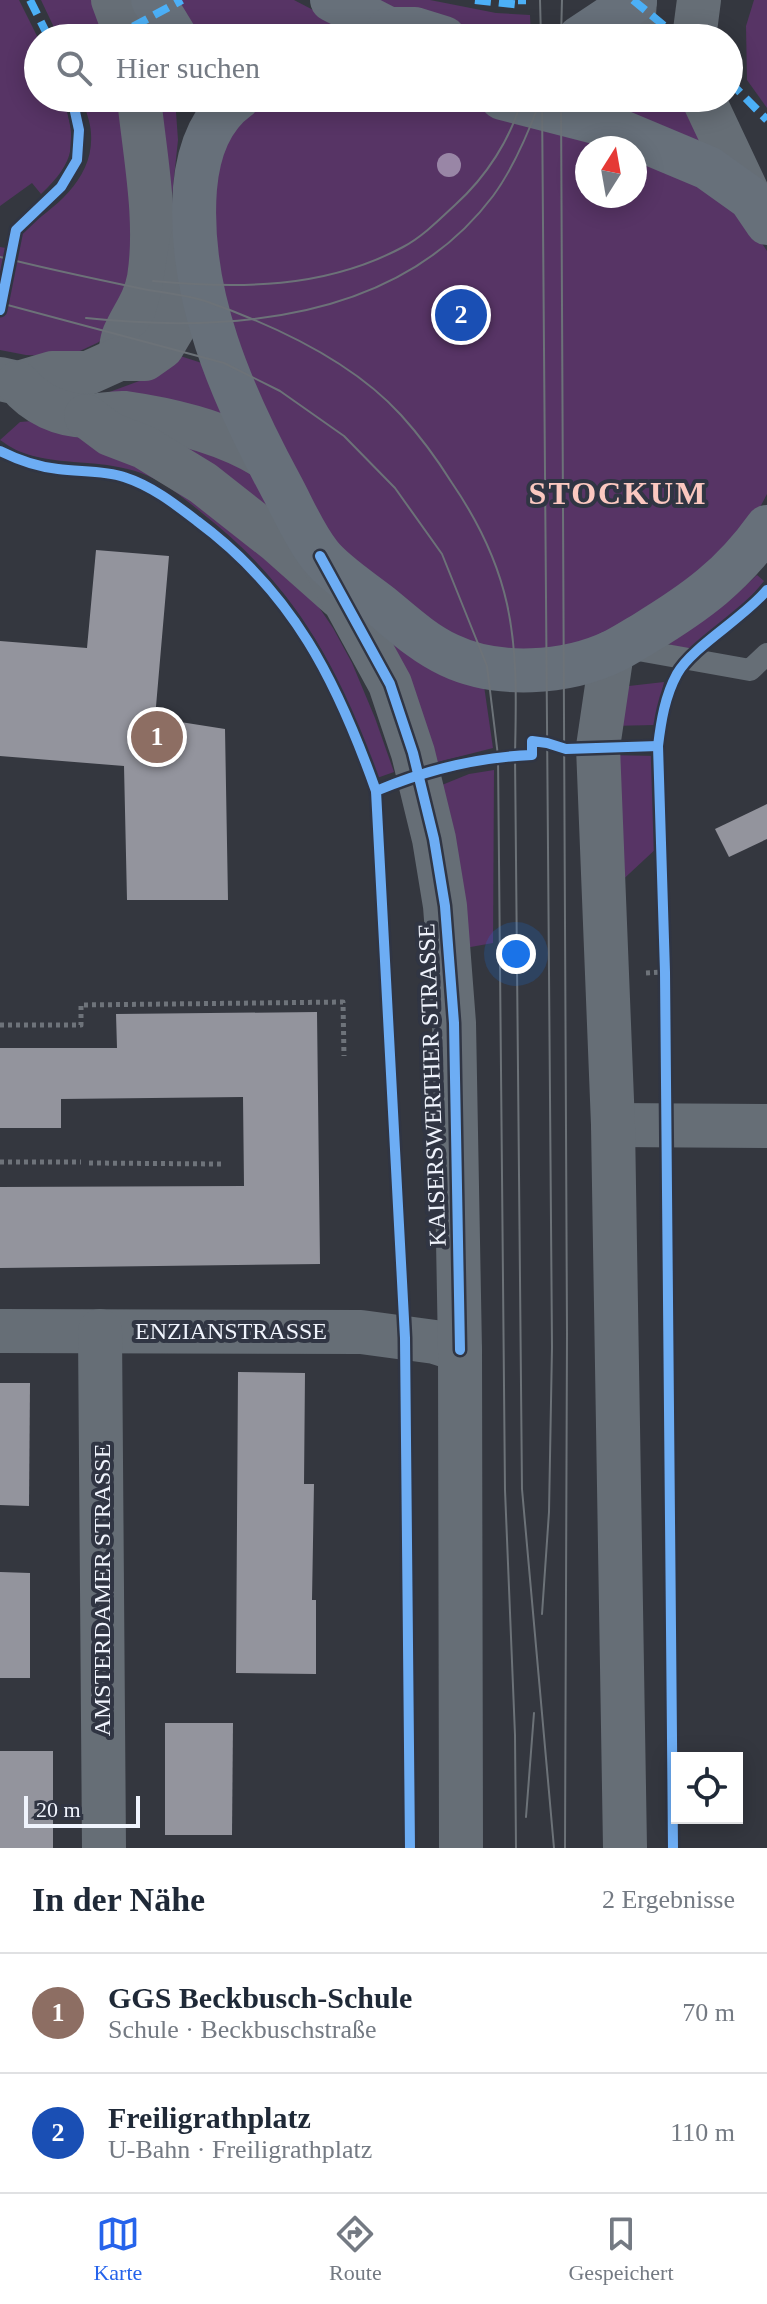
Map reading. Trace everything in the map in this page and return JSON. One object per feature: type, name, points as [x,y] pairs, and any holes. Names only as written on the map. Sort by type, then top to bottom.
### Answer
[{"type":"main road","points":[[153,0],[168,24]]},
{"type":"main road","points":[[332,0],[376,24]]},
{"type":"main road","points":[[609,24],[633,13]]},
{"type":"main road","points":[[193,112],[198,166],[194,225],[200,285],[241,407],[320,556],[429,644],[465,662],[516,669],[565,667],[617,649],[693,603],[730,573],[767,527]]},
{"type":"main road","points":[[198,166],[212,126],[225,112]]},
{"type":"main road","points":[[556,112],[603,124],[708,168],[759,210]]},
{"type":"street","points":[[113,0],[122,24]]},
{"type":"street","points":[[696,24],[699,0]]},
{"type":"street","points":[[119,359],[123,337],[144,298],[152,257],[140,112]]},
{"type":"street","points":[[710,112],[759,210]]},
{"type":"street","points":[[9,381],[52,373],[88,373],[106,368],[119,359],[145,359],[162,347],[175,325],[186,284],[194,225]]},
{"type":"street","points":[[9,381],[29,398],[52,409],[86,416],[120,413],[159,419],[234,441],[266,458]]},
{"type":"street","points":[[86,416],[110,434],[144,447],[203,483],[278,542],[346,603]]},
{"type":"street","name":"KAISERSWERTHER STRASSE","points":[[320,556],[390,684],[409,740],[434,839],[445,906],[454,1023],[460,1350],[461,1848]]},
{"type":"street","points":[[617,649],[598,747],[613,1125],[625,1848]]},
{"type":"street","points":[[613,1125],[767,1126]]},
{"type":"street","name":"ENZIANSTRASSE","points":[[0,1331],[361,1332],[435,1342],[460,1350]]},
{"type":"street","name":"AMSTERDAMER STRASSE","points":[[100,1331],[104,1848]]},
{"type":"lane","points":[[617,649],[750,670],[767,654]]},
{"type":"path","points":[[641,973],[665,972]]},
{"type":"path","points":[[0,1025],[81,1025],[81,1005],[343,1002],[344,1056]]},
{"type":"path","points":[[0,1162],[81,1162]]},
{"type":"path","points":[[89,1163],[221,1164]]},
{"type":"shaded area","points":[[0,0],[19,0],[31,24],[24,24],[24,112],[66,112],[70,150],[61,171],[41,194],[32,183],[0,206]]},
{"type":"shaded area","points":[[41,0],[106,0],[115,24],[52,24]]},
{"type":"shaded area","points":[[167,0],[294,0],[340,24],[183,24]]},
{"type":"shaded area","points":[[373,0],[430,0],[496,13],[530,15],[530,24],[430,24]]},
{"type":"shaded area","points":[[754,0],[767,0],[767,108],[747,80],[746,26]]},
{"type":"shaded area","points":[[86,112],[134,112],[146,233],[114,332],[67,357],[0,350],[0,247],[18,250],[22,230],[70,191],[86,165],[90,150]]},
{"type":"shaded area","points":[[149,112],[176,112],[178,140],[172,197],[179,261]]},
{"type":"shaded area","points":[[247,112],[517,112],[569,123],[603,136],[575,136],[575,208],[647,208],[647,154],[714,187],[749,224],[767,251],[767,494],[750,526],[703,577],[614,639],[495,660],[364,578],[296,490],[243,372],[211,245],[219,153]]},
{"type":"shaded area","points":[[604,112],[696,112],[719,162]]},
{"type":"shaded area","points":[[174,354],[208,365],[229,423],[104,394],[142,380]]},
{"type":"shaded area","points":[[33,421],[103,437],[291,566],[333,628],[352,663],[394,772],[377,778],[330,665],[289,600],[235,541],[181,496],[149,476],[114,466],[29,455],[0,440],[20,422]]},
{"type":"shaded area","points":[[140,428],[248,462],[288,533]]},
{"type":"shaded area","points":[[757,575],[764,581],[746,602],[687,651],[653,638],[742,589]]},
{"type":"shaded area","points":[[407,638],[482,672],[493,748],[434,763],[386,643]]},
{"type":"shaded area","points":[[664,682],[655,725],[610,726],[620,687]]},
{"type":"shaded area","points":[[608,755],[656,756],[659,846],[616,886]]},
{"type":"shaded area","points":[[494,770],[493,943],[465,948],[437,787],[469,774]]},
{"type":"building","points":[[96,550],[169,556],[155,718],[225,729],[228,900],[127,900],[124,766],[0,756],[0,641],[87,648]]},
{"type":"building","points":[[767,804],[767,839],[729,857],[715,829]]},
{"type":"building","points":[[317,1012],[320,1264],[0,1268],[0,1187],[244,1186],[243,1097],[61,1099],[61,1128],[0,1128],[0,1048],[117,1048],[116,1014]]},
{"type":"building","points":[[238,1372],[305,1373],[304,1484],[314,1484],[312,1600],[316,1600],[316,1674],[236,1673]]},
{"type":"building","points":[[0,1383],[30,1383],[29,1506],[0,1505]]},
{"type":"building","points":[[0,1572],[30,1573],[30,1678],[0,1678]]},
{"type":"building","points":[[165,1723],[233,1723],[232,1835],[165,1835]]},
{"type":"building","points":[[0,1751],[53,1751],[53,1848],[0,1848]]},
{"type":"tram line","points":[[540,0],[541,24]]},
{"type":"tram line","points":[[561,24],[562,0]]},
{"type":"tram line","points":[[153,281],[217,285],[281,283],[343,271],[373,261],[417,238],[466,194],[496,156],[517,112]]},
{"type":"tram line","points":[[86,318],[197,323],[253,319],[308,310],[361,293],[410,270],[454,238],[500,186],[536,112]]},
{"type":"tram line","points":[[542,112],[552,1347],[549,1512],[542,1614]]},
{"type":"tram line","points":[[561,112],[567,1334],[565,1848]]},
{"type":"tram line","points":[[0,257],[200,300],[286,334],[336,362],[381,396],[422,439],[470,512],[498,571],[511,623],[516,680],[522,1489],[554,1848]]},
{"type":"tram line","points":[[0,303],[224,363],[280,391],[344,436],[395,488],[442,554],[487,666],[498,756],[505,1490],[515,1735],[516,1848]]},
{"type":"tram line","points":[[526,1817],[534,1713]]},
{"type":"marked path","points":[[30,0],[42,24]]},
{"type":"marked path","points":[[138,24],[182,0]]},
{"type":"marked path","points":[[475,0],[522,5],[522,0]]},
{"type":"marked path","points":[[633,0],[662,24]]},
{"type":"marked path","points":[[743,95],[767,120]]},
{"type":"cycle path","points":[[0,310],[16,230],[61,187],[77,160],[79,130],[75,112]]},
{"type":"cycle path","points":[[0,451],[43,467],[108,473],[134,481],[172,502],[231,548],[286,609],[308,641],[345,712],[376,791],[405,1338],[410,1848]]},
{"type":"cycle path","points":[[320,556],[390,684],[413,753],[434,839],[445,906],[454,1023],[460,1350]]},
{"type":"cycle path","points":[[673,1848],[665,972],[658,746],[664,709],[677,674],[694,653],[767,590]]},
{"type":"cycle path","points":[[376,791],[452,766],[532,755],[532,741],[566,749],[658,746]]},
{"type":"place","name":"Freiligrathplatz","points":[[461,315]]},
{"type":"place","name":"GGS Beckbusch-Schule","points":[[157,737]]},
{"type":"district","name":"STOCKUM","points":[[618,493]]}]
